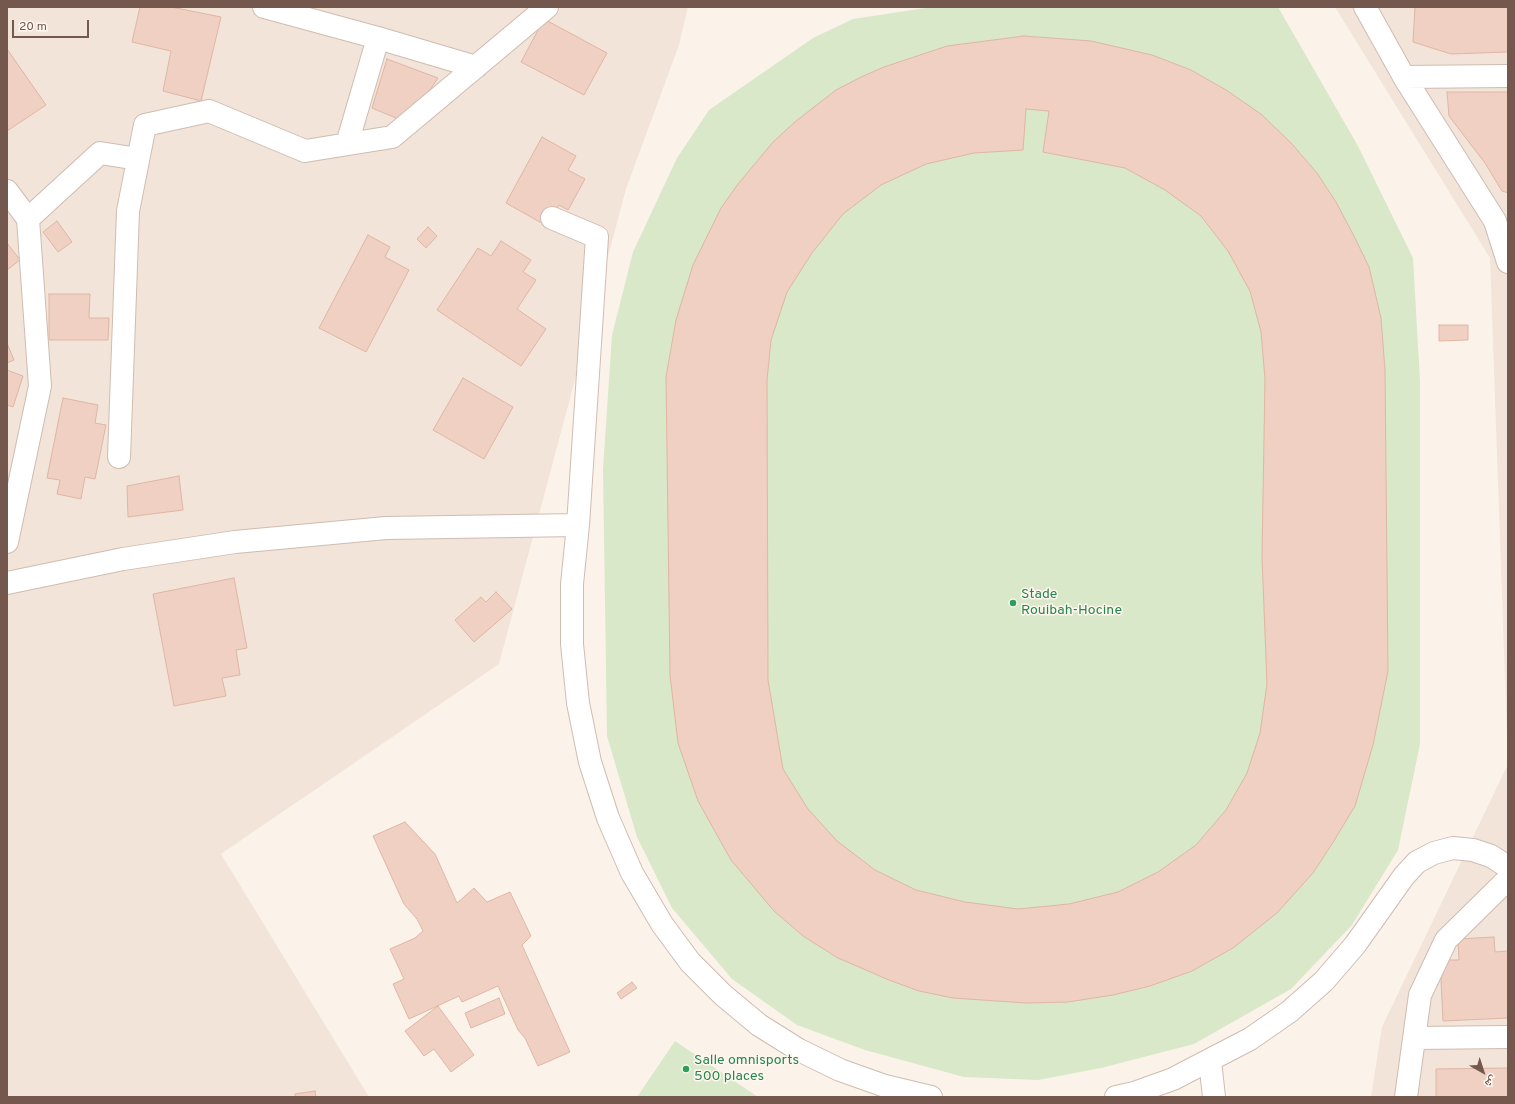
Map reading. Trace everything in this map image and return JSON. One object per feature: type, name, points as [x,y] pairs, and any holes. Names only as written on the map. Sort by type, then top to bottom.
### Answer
[{"type":"street","points":[[264,7],[378,38],[476,67]]},
{"type":"street","points":[[119,457],[128,211],[145,124],[209,111],[305,151],[392,137],[547,7]]},
{"type":"street","points":[[1365,7],[1404,77],[1501,221],[1508,262]]},
{"type":"street","points":[[347,144],[378,38]]},
{"type":"street","points":[[1404,77],[1508,76]]},
{"type":"street","points":[[28,219],[100,153],[138,159]]},
{"type":"street","points":[[7,191],[28,219],[40,386],[7,542]]},
{"type":"street","points":[[552,218],[597,237],[578,525],[572,584],[572,644],[578,703],[590,762],[608,818],[632,873],[662,924],[690,962],[723,995],[759,1025],[799,1050],[840,1070],[885,1086],[931,1097]]},
{"type":"street","points":[[7,583],[123,559],[235,542],[386,528],[578,525]]},
{"type":"street","points":[[1116,1097],[1134,1093],[1173,1079],[1250,1039],[1289,1012],[1324,981],[1355,945],[1404,876],[1417,862],[1434,853],[1453,848],[1472,850],[1491,856],[1508,867]]},
{"type":"street","points":[[1406,1097],[1420,995],[1446,940],[1508,878]]},
{"type":"street","points":[[1415,1038],[1508,1037]]},
{"type":"street","points":[[1210,1060],[1214,1097]]},
{"type":"shaded area","points":[[7,7],[688,7],[679,45],[626,189],[499,664],[221,854],[369,1097],[7,1097]]},
{"type":"shaded area","points":[[1335,7],[1508,7],[1508,764],[1490,258]]},
{"type":"shaded area","points":[[1508,764],[1508,1097],[1371,1097],[1382,1027]]},
{"type":"green space","name":"Stade Rouibah-Hocine","points":[[932,7],[1278,7],[1358,146],[1413,258],[1420,381],[1420,744],[1398,850],[1352,925],[1291,989],[1194,1044],[1101,1068],[1038,1080],[964,1077],[865,1050],[797,1025],[732,979],[672,908],[637,837],[607,736],[603,469],[612,335],[633,252],[677,158],[709,110],[813,38],[853,19]]},
{"type":"green space","name":"Salle omnisports 500 places","points":[[675,1041],[758,1097],[637,1097]]},
{"type":"building","points":[[140,7],[171,7],[221,17],[201,101],[163,91],[171,51],[132,42]]},
{"type":"building","points":[[1415,7],[1508,7],[1508,52],[1451,54],[1413,42]]},
{"type":"building","points":[[544,19],[607,53],[584,95],[521,62]]},
{"type":"building","points":[[1024,36],[1091,41],[1152,55],[1191,70],[1226,90],[1261,114],[1292,144],[1317,173],[1336,202],[1369,267],[1381,318],[1385,370],[1388,671],[1373,745],[1355,806],[1313,873],[1277,913],[1233,948],[1192,971],[1150,986],[1113,995],[1068,1002],[1026,1003],[953,998],[919,991],[838,958],[803,936],[774,911],[731,860],[698,801],[678,743],[670,675],[666,377],[676,320],[693,265],[721,208],[738,184],[773,142],[796,121],[836,90],[861,77],[884,67],[947,46]],"holes":[[[1026,109],[1049,111],[1043,152],[1125,168],[1165,190],[1201,216],[1228,251],[1250,291],[1261,332],[1265,379],[1262,557],[1267,684],[1260,733],[1247,773],[1226,810],[1196,845],[1158,872],[1118,892],[1069,904],[1018,909],[965,902],[916,890],[875,870],[837,841],[808,809],[783,769],[768,680],[767,380],[771,340],[787,292],[812,253],[843,214],[881,185],[926,164],[974,153],[1023,150]]]},
{"type":"building","points":[[7,49],[46,105],[7,131]]},
{"type":"building","points":[[387,59],[438,78],[408,123],[372,108]]},
{"type":"building","points":[[1447,92],[1508,92],[1508,193],[1502,191],[1485,163],[1449,116]]},
{"type":"building","points":[[542,137],[576,156],[568,170],[585,179],[568,210],[559,205],[547,226],[506,203]]},
{"type":"building","points":[[57,221],[72,242],[58,252],[43,232]]},
{"type":"building","points":[[428,227],[437,236],[426,248],[417,239]]},
{"type":"building","points":[[368,235],[390,247],[385,257],[409,270],[366,352],[319,328]]},
{"type":"building","points":[[501,241],[531,260],[523,272],[536,280],[517,309],[546,329],[521,366],[437,310],[478,248],[491,256]]},
{"type":"building","points":[[7,243],[20,260],[7,270]]},
{"type":"building","points":[[49,294],[90,294],[89,318],[109,318],[108,340],[49,340]]},
{"type":"building","points":[[1439,325],[1468,325],[1468,340],[1439,341]]},
{"type":"building","points":[[7,343],[14,360],[7,363]]},
{"type":"building","points":[[7,370],[23,376],[13,407],[7,405]]},
{"type":"building","points":[[463,378],[513,407],[484,459],[433,430]]},
{"type":"building","points":[[63,398],[98,405],[95,423],[106,425],[95,479],[85,477],[81,499],[57,494],[60,480],[47,478]]},
{"type":"building","points":[[179,476],[183,510],[128,517],[127,486]]},
{"type":"building","points":[[234,578],[247,648],[236,650],[240,675],[222,678],[226,696],[174,706],[153,594]]},
{"type":"building","points":[[496,592],[512,609],[474,642],[455,620],[481,597],[486,602]]},
{"type":"building","points":[[405,822],[435,854],[457,903],[474,888],[487,902],[510,892],[531,936],[522,945],[570,1052],[538,1066],[525,1038],[518,1030],[498,986],[462,1002],[459,996],[409,1019],[393,984],[404,979],[390,949],[415,938],[423,931],[417,919],[404,904],[373,836]]},
{"type":"building","points":[[1494,937],[1495,952],[1508,951],[1508,1018],[1443,1021],[1440,960],[1459,960],[1458,939]]},
{"type":"building","points":[[632,982],[637,988],[621,999],[617,993]]},
{"type":"building","points":[[499,998],[505,1014],[471,1028],[465,1013]]},
{"type":"building","points":[[438,1006],[474,1055],[451,1072],[434,1049],[424,1056],[405,1031]]},
{"type":"building","points":[[1508,1068],[1508,1097],[1436,1097],[1436,1069]]},
{"type":"building","points":[[315,1091],[316,1097],[295,1097],[295,1094]]},
{"type":"place","name":"Stade Rouibah-Hocine","points":[[1013,603]]},
{"type":"place","name":"Salle omnisports 500 places","points":[[686,1069]]}]
